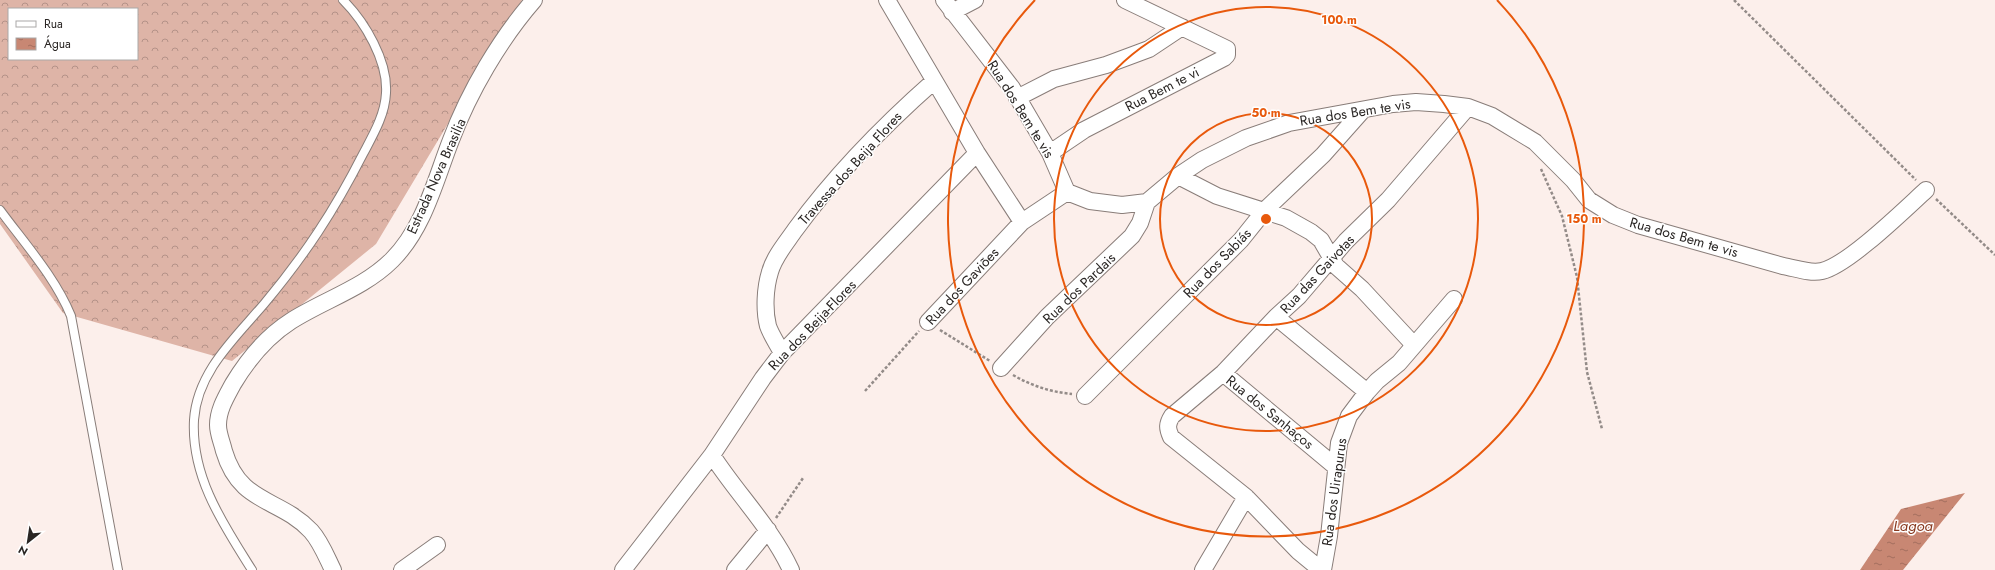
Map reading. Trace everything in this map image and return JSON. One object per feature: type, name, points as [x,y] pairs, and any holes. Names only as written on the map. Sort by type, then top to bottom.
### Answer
[{"type":"street","name":"Estrada Nova Brasilia","points":[[334,570],[312,532],[300,521],[270,504],[239,482],[231,470],[221,439],[218,426],[220,408],[244,366],[263,343],[290,321],[372,278],[397,254],[414,232],[428,202],[451,138],[467,105],[507,35],[534,0]]},
{"type":"street","points":[[887,0],[977,153],[1022,222]]},
{"type":"street","points":[[948,6],[975,0]]},
{"type":"street","name":"Rua Bem te vi","points":[[1050,153],[1084,130],[1224,58],[1227,55],[1226,49],[1223,47],[1126,0]]},
{"type":"street","name":"Rua dos Bem te vis","points":[[948,6],[993,62],[1017,98],[1050,153],[1067,192]]},
{"type":"street","points":[[1017,98],[1054,79],[1106,65],[1149,49],[1182,27]]},
{"type":"street","name":"Travessa dos Beija Flores","points":[[782,353],[768,326],[766,309],[767,286],[770,270],[776,258],[812,206],[882,128],[934,81]]},
{"type":"street","name":"Rua dos Bem te vis","points":[[1147,202],[1178,176],[1202,160],[1246,138],[1262,132],[1288,123],[1393,104],[1416,102],[1468,107],[1492,116],[1535,142],[1589,200],[1613,215],[1638,225],[1783,266],[1806,271],[1822,271],[1842,262],[1926,190]]},
{"type":"street","name":"Rua das Gaivotas","points":[[1171,436],[1168,427],[1172,416],[1223,373],[1276,317],[1299,296],[1362,224],[1388,200],[1468,107]]},
{"type":"street","name":"Rua dos Sabiás","points":[[1085,396],[1241,240],[1265,210],[1323,155],[1363,110]]},
{"type":"street","name":"Rua dos Beija-Flores","points":[[623,570],[712,455],[763,378],[782,353],[977,153]]},
{"type":"street","points":[[1178,176],[1217,196],[1265,210],[1286,218],[1310,232],[1320,240],[1327,249],[1336,266],[1362,289],[1414,345]]},
{"type":"street","points":[[1067,192],[1078,197],[1104,204],[1122,205],[1147,202]]},
{"type":"street","name":"Rua dos Gaviões","points":[[928,322],[1022,222],[1067,192]]},
{"type":"street","name":"Rua dos Pardais","points":[[1001,368],[1047,317],[1127,241],[1140,223],[1147,202]]},
{"type":"street","name":"Rua dos Uirapurus","points":[[1171,436],[1246,497],[1298,551],[1322,570],[1329,536],[1339,443],[1344,427],[1358,403],[1367,392],[1399,363],[1454,299]]},
{"type":"street","points":[[1276,317],[1367,392]]},
{"type":"street","name":"Rua dos Sanhaços","points":[[1223,373],[1336,467]]},
{"type":"street","points":[[712,455],[726,476],[768,530],[781,549],[791,570]]},
{"type":"street","points":[[1203,570],[1246,497]]},
{"type":"street","points":[[735,570],[768,530]]},
{"type":"street","points":[[402,570],[437,545]]},
{"type":"lane","points":[[252,570],[220,518],[205,488],[196,453],[194,419],[199,393],[212,368],[228,344],[250,321],[305,254],[337,204],[380,121],[387,92],[380,61],[369,34],[355,12],[343,0]]},
{"type":"lane","points":[[0,210],[54,284],[64,300],[71,316],[118,570]]},
{"type":"path","points":[[1734,0],[1926,190],[1995,255]]},
{"type":"path","points":[[1538,163],[1562,216],[1577,277],[1587,372],[1602,429]]},
{"type":"path","name":"Rua dos Gaviões","points":[[865,391],[928,322]]},
{"type":"path","points":[[768,530],[803,478]]},
{"type":"green space","points":[[0,0],[522,0],[376,244],[232,361],[63,313],[0,224]]},
{"type":"water","name":"Lagoa","points":[[1965,493],[1903,570],[1860,570],[1901,509]]}]
